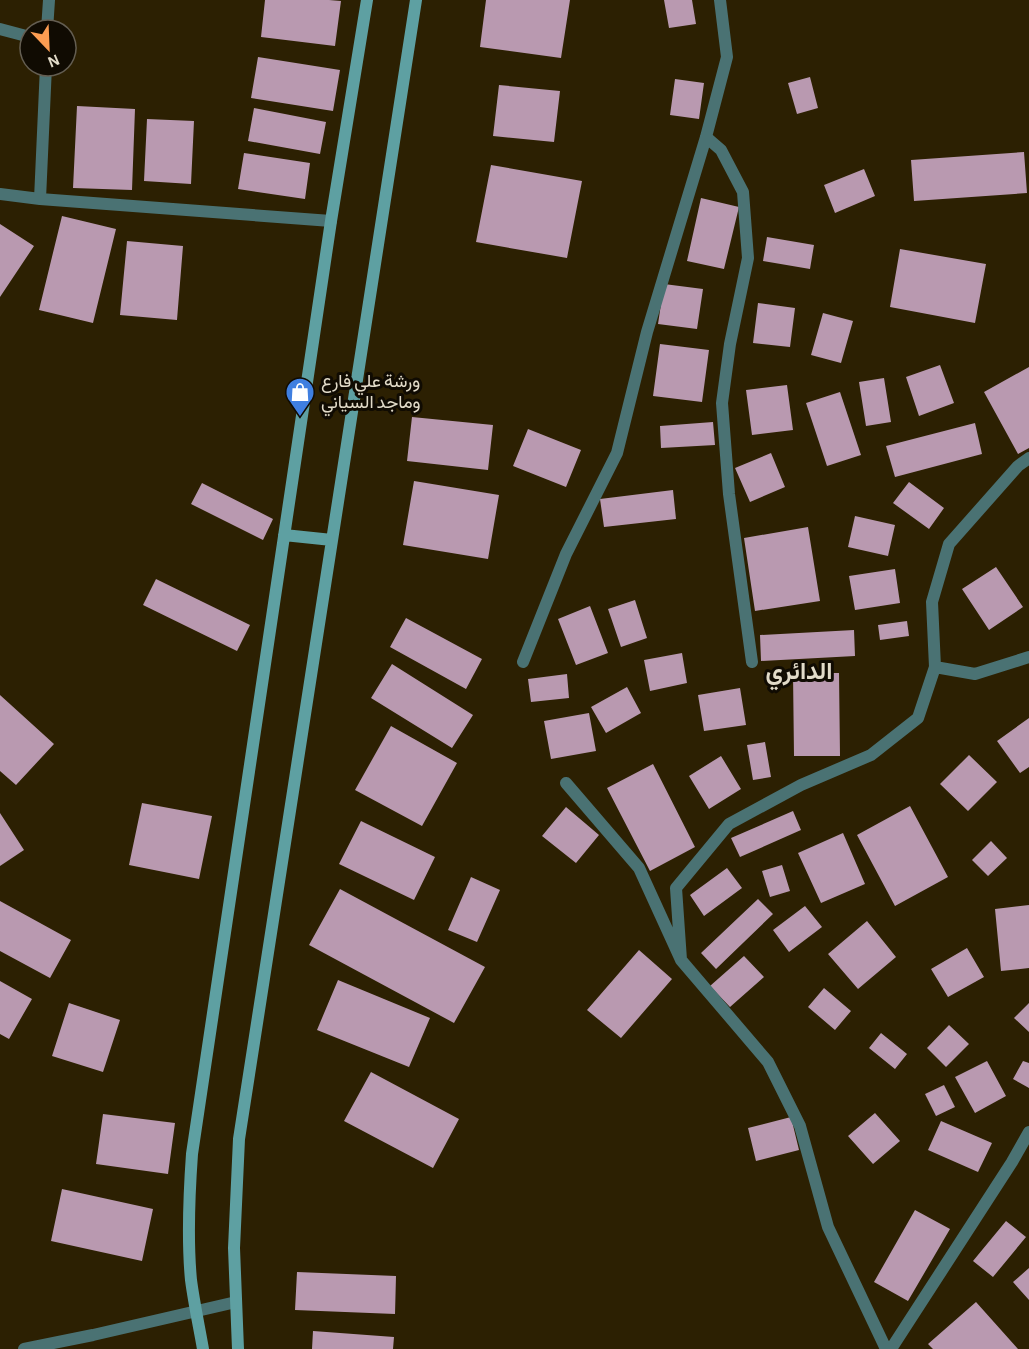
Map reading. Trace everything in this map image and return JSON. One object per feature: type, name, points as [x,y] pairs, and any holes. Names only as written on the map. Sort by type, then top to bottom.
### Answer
[{"type":"main road","points":[[203,1349],[191,1282],[189,1202],[192,1155],[331,221],[367,0]]},
{"type":"main road","points":[[238,1349],[234,1248],[238,1139],[416,0]]},
{"type":"main road","points":[[284,535],[332,540]]},
{"type":"street","points":[[48,18],[49,0]]},
{"type":"street","points":[[523,662],[566,554],[617,453],[647,332],[706,137],[727,57],[720,0]]},
{"type":"street","points":[[0,29],[18,34]]},
{"type":"street","points":[[40,199],[45,78]]},
{"type":"street","points":[[706,137],[721,150],[742,192],[748,258],[730,344],[723,403],[729,494],[752,662]]},
{"type":"street","points":[[0,194],[331,221]]},
{"type":"street","points":[[681,960],[676,888],[729,824],[801,785],[871,755],[918,718],[935,667],[932,602],[949,544],[1018,466],[1029,458]]},
{"type":"street","points":[[935,667],[975,674],[1029,657]]},
{"type":"street","points":[[566,783],[639,868],[681,960],[768,1062],[800,1126],[828,1227],[886,1349]]},
{"type":"street","points":[[891,1349],[1029,1132]]},
{"type":"street","points":[[24,1349],[236,1302]]},
{"type":"building","points":[[265,0],[341,1],[335,46],[261,37]]},
{"type":"building","points":[[486,0],[570,0],[561,58],[480,47]]},
{"type":"building","points":[[664,0],[692,0],[696,24],[669,28]]},
{"type":"building","points":[[258,57],[340,70],[333,111],[251,98]]},
{"type":"building","points":[[810,77],[818,108],[797,114],[788,83]]},
{"type":"building","points":[[675,79],[704,83],[699,119],[670,115]]},
{"type":"building","points":[[499,85],[560,91],[554,142],[493,136]]},
{"type":"building","points":[[77,106],[135,109],[132,190],[73,188]]},
{"type":"building","points":[[254,108],[326,122],[320,154],[248,141]]},
{"type":"building","points":[[147,119],[194,121],[191,184],[144,181]]},
{"type":"building","points":[[1024,152],[1027,193],[914,201],[911,160]]},
{"type":"building","points":[[244,153],[310,163],[305,199],[238,189]]},
{"type":"building","points":[[491,165],[582,181],[567,258],[476,242]]},
{"type":"building","points":[[864,169],[875,196],[835,213],[824,185]]},
{"type":"building","points":[[701,198],[739,207],[724,269],[687,261]]},
{"type":"building","points":[[62,216],[116,229],[93,323],[39,310]]},
{"type":"building","points":[[0,224],[34,246],[0,297]]},
{"type":"building","points":[[767,237],[814,245],[810,269],[763,261]]},
{"type":"building","points":[[127,241],[183,246],[177,320],[120,315]]},
{"type":"building","points":[[900,249],[986,264],[975,323],[890,307]]},
{"type":"building","points":[[664,284],[703,289],[697,329],[658,324]]},
{"type":"building","points":[[758,303],[795,308],[790,347],[753,343]]},
{"type":"building","points":[[823,313],[853,321],[841,363],[811,355]]},
{"type":"building","points":[[660,344],[709,350],[702,402],[653,396]]},
{"type":"building","points":[[940,365],[954,403],[919,416],[906,377]]},
{"type":"building","points":[[1029,367],[1029,448],[1018,454],[984,392]]},
{"type":"building","points":[[884,378],[891,422],[866,426],[859,382]]},
{"type":"building","points":[[787,385],[793,430],[752,435],[746,390]]},
{"type":"building","points":[[840,392],[861,455],[827,466],[806,403]]},
{"type":"building","points":[[412,417],[493,425],[488,470],[407,461]]},
{"type":"building","points":[[713,422],[715,445],[661,448],[660,426]]},
{"type":"building","points":[[975,423],[982,454],[895,477],[886,446]]},
{"type":"building","points":[[528,429],[581,450],[566,487],[513,466]]},
{"type":"building","points":[[771,453],[785,487],[750,502],[735,468]]},
{"type":"building","points":[[414,481],[499,495],[488,559],[403,545]]},
{"type":"building","points":[[909,482],[944,508],[929,529],[893,503]]},
{"type":"building","points":[[202,483],[273,519],[263,540],[191,504]]},
{"type":"building","points":[[673,490],[676,519],[604,527],[600,499]]},
{"type":"building","points":[[855,516],[895,525],[888,556],[848,547]]},
{"type":"building","points":[[808,527],[820,601],[755,611],[744,538]]},
{"type":"building","points":[[996,567],[1023,607],[989,630],[962,589]]},
{"type":"building","points":[[895,569],[900,603],[855,610],[849,576]]},
{"type":"building","points":[[156,579],[250,625],[237,651],[143,605]]},
{"type":"building","points":[[635,600],[647,638],[621,647],[608,609]]},
{"type":"building","points":[[590,606],[608,653],[576,665],[558,619]]},
{"type":"building","points":[[406,618],[482,659],[466,689],[390,647]]},
{"type":"building","points":[[907,621],[909,636],[880,640],[878,625]]},
{"type":"building","points":[[854,630],[855,656],[761,661],[760,635]]},
{"type":"building","points":[[682,653],[687,683],[650,691],[644,660]]},
{"type":"building","points":[[392,664],[473,715],[452,748],[371,698]]},
{"type":"building","points":[[793,673],[839,673],[840,756],[794,756]]},
{"type":"building","points":[[567,674],[569,698],[531,702],[528,679]]},
{"type":"building","points":[[627,687],[641,713],[606,733],[591,707]]},
{"type":"building","points":[[740,688],[746,725],[704,731],[698,695]]},
{"type":"building","points":[[0,695],[54,744],[16,785],[0,771]]},
{"type":"building","points":[[589,713],[596,751],[551,759],[544,721]]},
{"type":"building","points":[[1029,718],[1029,767],[1020,773],[997,741]]},
{"type":"building","points":[[391,726],[457,763],[422,826],[355,790]]},
{"type":"building","points":[[765,742],[771,777],[753,780],[747,745]]},
{"type":"building","points":[[969,755],[997,782],[968,811],[940,784]]},
{"type":"building","points":[[721,756],[741,789],[709,809],[689,776]]},
{"type":"building","points":[[653,764],[695,847],[650,871],[607,788]]},
{"type":"building","points":[[142,803],[212,816],[199,879],[129,865]]},
{"type":"building","points":[[910,806],[948,877],[895,906],[857,835]]},
{"type":"building","points":[[566,807],[599,835],[576,863],[542,836]]},
{"type":"building","points":[[793,811],[801,830],[740,857],[731,838]]},
{"type":"building","points":[[0,813],[24,850],[0,866]]},
{"type":"building","points":[[361,821],[435,857],[414,900],[339,864]]},
{"type":"building","points":[[843,833],[865,884],[821,903],[798,853]]},
{"type":"building","points":[[991,841],[1007,858],[988,876],[972,860]]},
{"type":"building","points":[[782,865],[790,891],[770,897],[762,871]]},
{"type":"building","points":[[727,868],[742,888],[704,916],[690,895]]},
{"type":"building","points":[[471,877],[500,890],[477,942],[448,930]]},
{"type":"building","points":[[340,889],[485,967],[454,1023],[309,945]]},
{"type":"building","points":[[758,899],[773,914],[716,969],[701,953]]},
{"type":"building","points":[[0,901],[71,940],[50,978],[0,951]]},
{"type":"building","points":[[1029,905],[1029,968],[1001,971],[995,909]]},
{"type":"building","points":[[805,906],[822,927],[789,952],[773,930]]},
{"type":"building","points":[[867,921],[896,957],[858,989],[828,954]]},
{"type":"building","points":[[967,948],[984,977],[948,997],[931,969]]},
{"type":"building","points":[[639,950],[672,979],[621,1038],[587,1010]]},
{"type":"building","points":[[744,956],[764,977],[730,1007],[710,986]]},
{"type":"building","points":[[338,980],[430,1018],[409,1067],[317,1030]]},
{"type":"building","points":[[0,981],[32,999],[9,1039],[0,1034]]},
{"type":"building","points":[[824,988],[851,1011],[835,1030],[808,1007]]},
{"type":"building","points":[[69,1003],[120,1020],[103,1072],[52,1056]]},
{"type":"building","points":[[1029,1003],[1029,1032],[1014,1018]]},
{"type":"building","points":[[949,1025],[969,1044],[946,1067],[927,1048]]},
{"type":"building","points":[[881,1033],[907,1054],[895,1069],[869,1048]]},
{"type":"building","points":[[987,1061],[1006,1096],[975,1113],[955,1077]]},
{"type":"building","points":[[1023,1061],[1029,1063],[1029,1088],[1013,1079]]},
{"type":"building","points":[[371,1072],[459,1119],[433,1168],[344,1121]]},
{"type":"building","points":[[944,1085],[955,1107],[936,1116],[925,1094]]},
{"type":"building","points":[[875,1113],[900,1141],[873,1164],[848,1136]]},
{"type":"building","points":[[103,1114],[175,1123],[168,1174],[96,1164]]},
{"type":"building","points":[[791,1117],[799,1150],[756,1161],[748,1128]]},
{"type":"building","points":[[941,1121],[992,1143],[978,1172],[928,1150]]},
{"type":"building","points":[[62,1189],[153,1209],[142,1261],[51,1241]]},
{"type":"building","points":[[915,1210],[950,1229],[908,1301],[874,1282]]},
{"type":"building","points":[[1006,1221],[1026,1237],[993,1277],[973,1261]]},
{"type":"building","points":[[1029,1268],[1029,1300],[1013,1282]]},
{"type":"building","points":[[297,1272],[396,1276],[395,1314],[295,1310]]},
{"type":"building","points":[[976,1302],[1018,1349],[933,1349],[928,1344]]},
{"type":"building","points":[[313,1331],[394,1337],[393,1349],[312,1349]]},
{"type":"place","name":"ورشة علي فارع وماجد السياني","points":[[300,418]]},
{"type":"district","name":"الدائري","points":[[799,672]]}]
